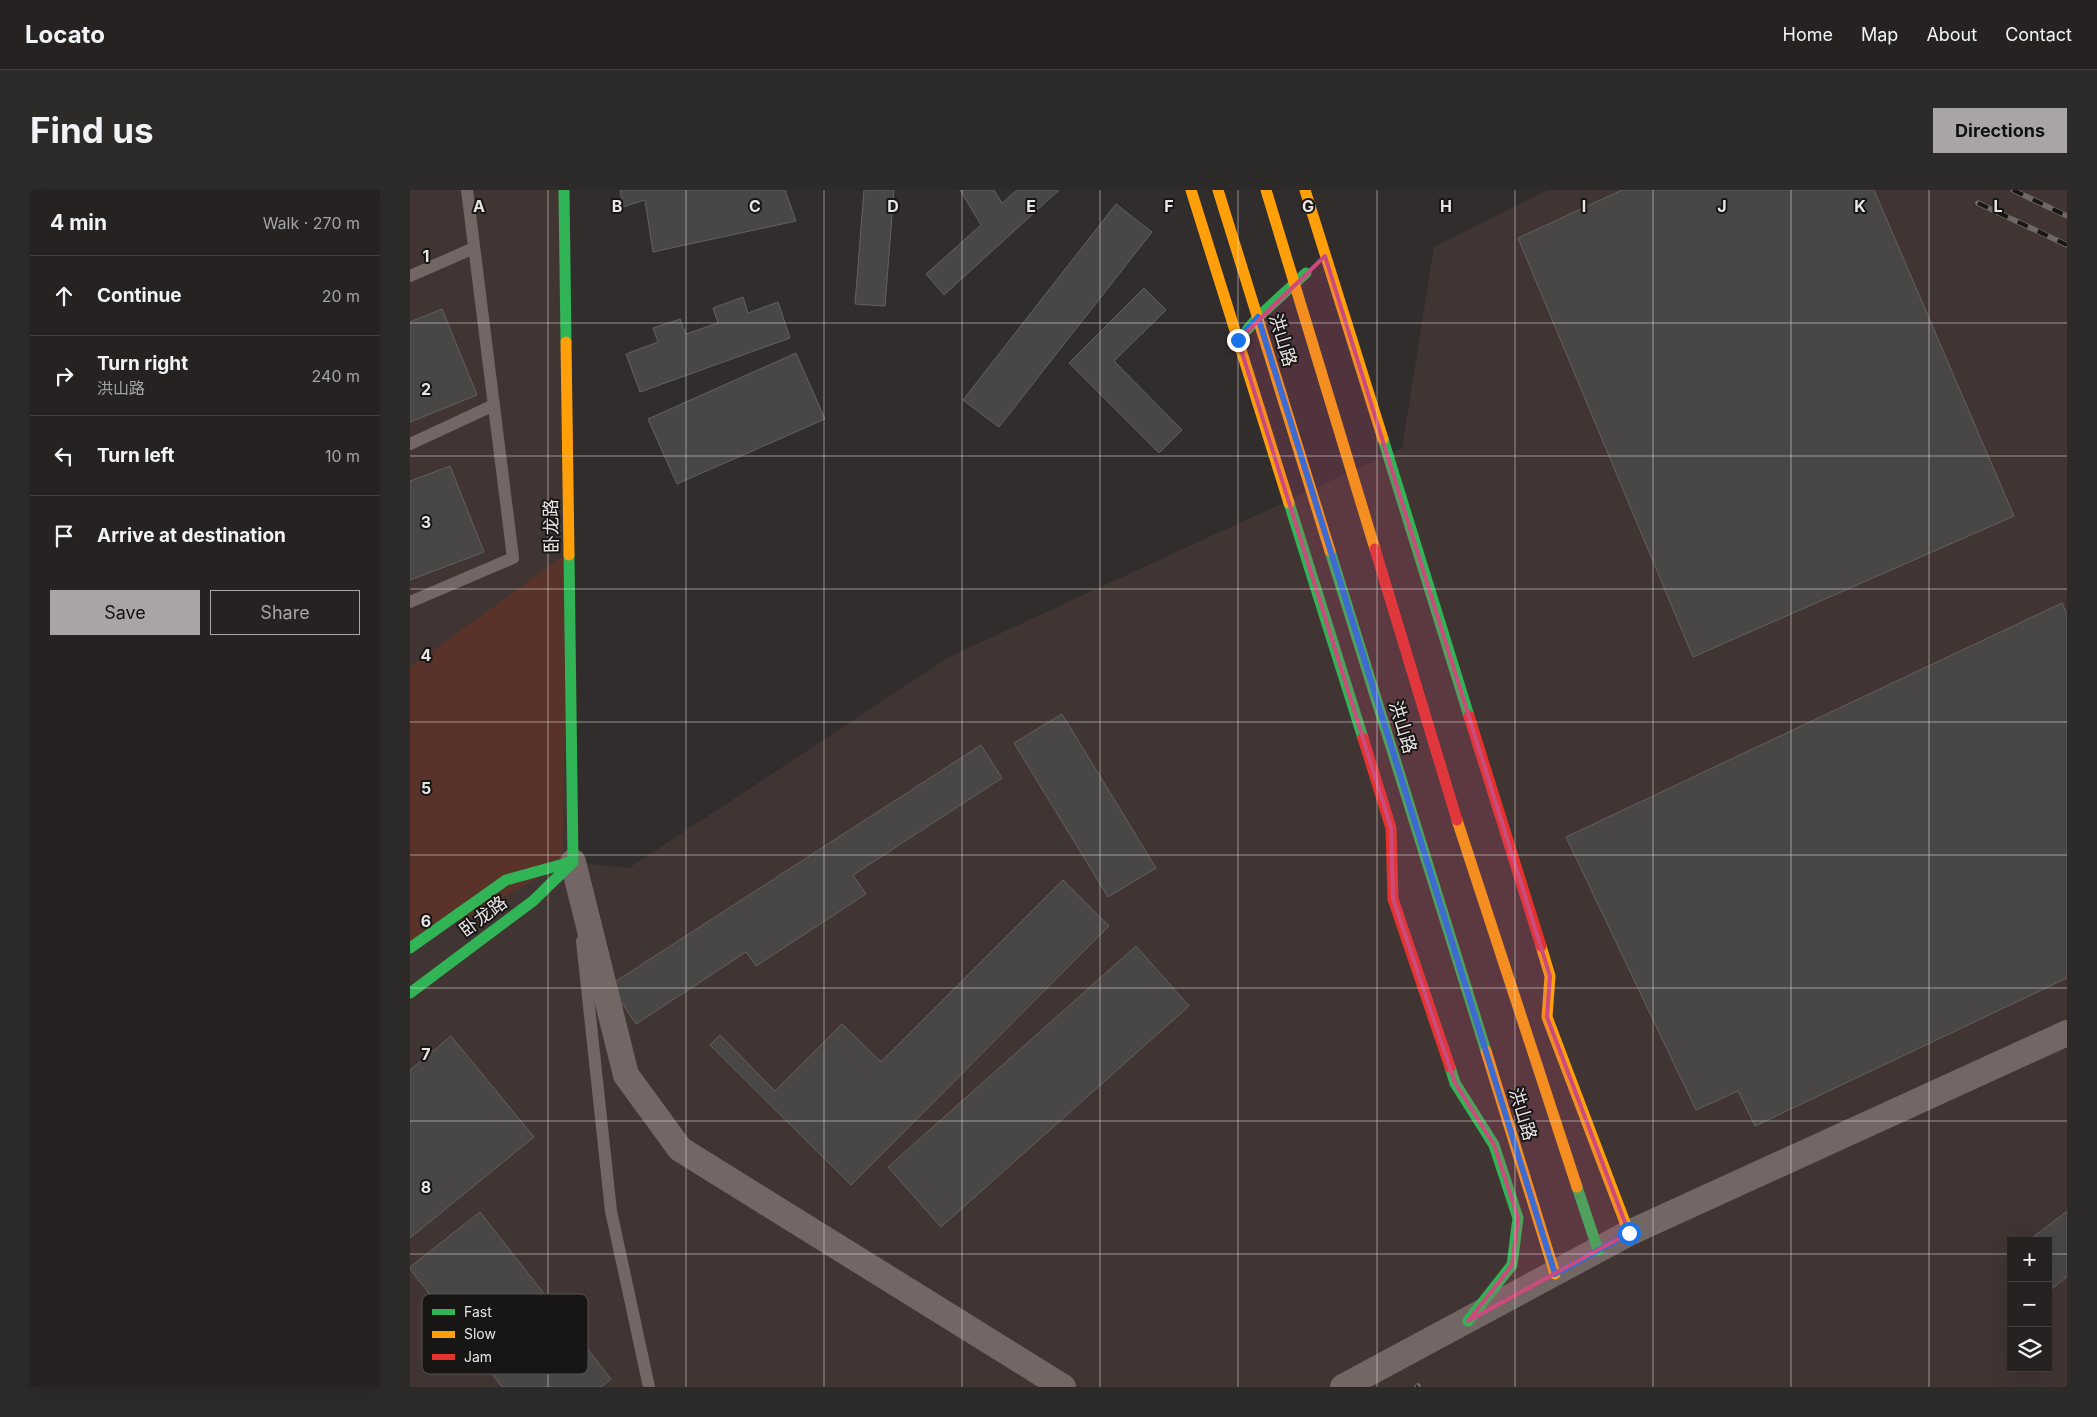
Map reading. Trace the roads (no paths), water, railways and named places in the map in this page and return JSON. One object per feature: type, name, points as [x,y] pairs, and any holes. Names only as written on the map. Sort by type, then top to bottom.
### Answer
[{"type":"street","name":"卧龙路","points":[[410,993],[533,901],[573,862],[564,190]]},
{"type":"street","points":[[1191,190],[1391,828],[1393,899],[1455,1083],[1494,1144],[1518,1218],[1512,1265],[1468,1321]]},
{"type":"street","name":"洪山路","points":[[1218,190],[1555,1274]]},
{"type":"street","name":"洪山路","points":[[1266,190],[1477,884],[1598,1250]]},
{"type":"street","points":[[1305,190],[1319,261],[1550,976],[1547,1017],[1629,1233]]},
{"type":"street","points":[[1238,340],[1258,317],[1319,261]]},
{"type":"street","name":"卧龙路","points":[[410,948],[506,880],[573,862]]},
{"type":"street","points":[[573,862],[626,1076],[680,1148],[1063,1387]]},
{"type":"street","points":[[1343,1387],[1629,1233],[2067,1033]]},
{"type":"lane","points":[[410,602],[513,558],[467,190]]},
{"type":"lane","points":[[410,276],[474,248]]},
{"type":"lane","points":[[410,444],[494,405]]},
{"type":"lane","points":[[573,862],[611,1211],[649,1387]]},
{"type":"railway","points":[[2013,190],[2067,216]]},
{"type":"railway","points":[[1978,203],[2067,245]]}]
